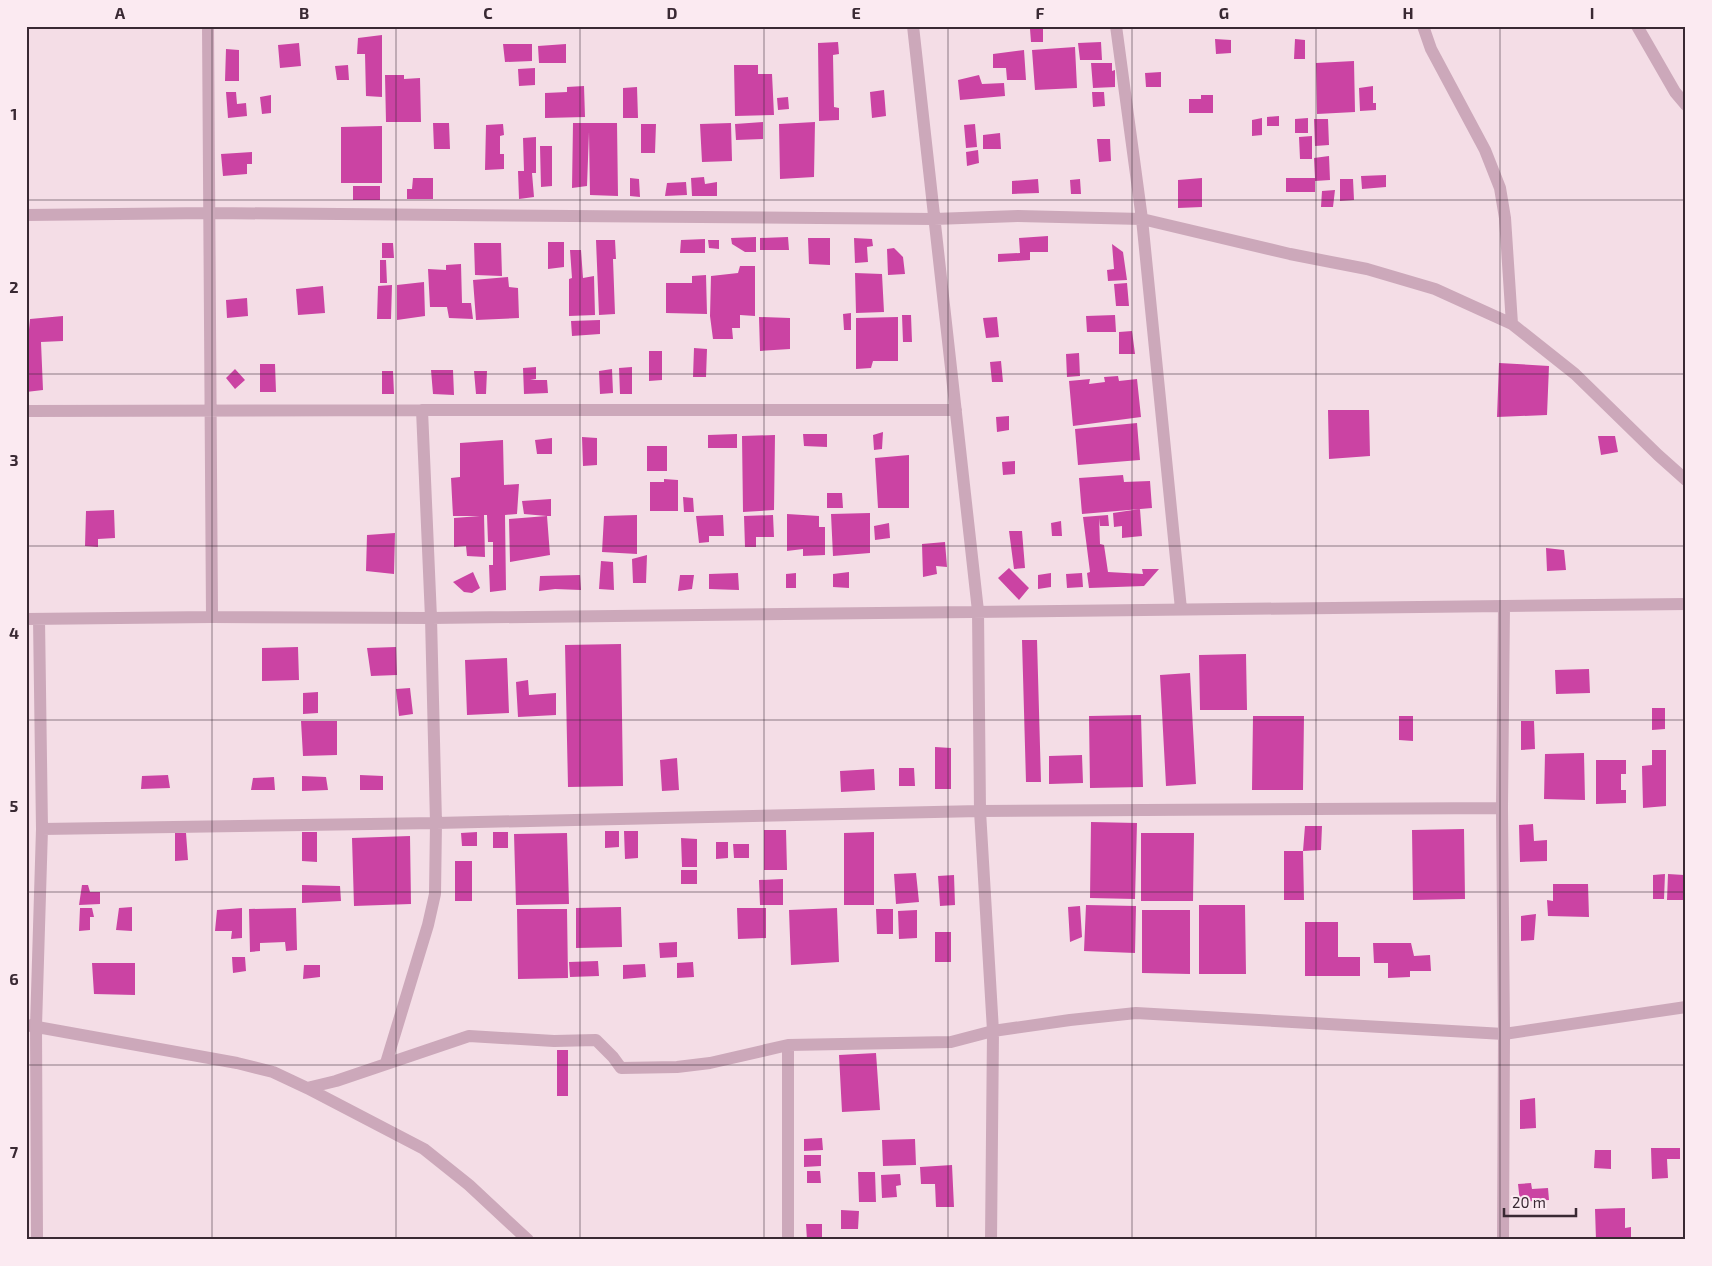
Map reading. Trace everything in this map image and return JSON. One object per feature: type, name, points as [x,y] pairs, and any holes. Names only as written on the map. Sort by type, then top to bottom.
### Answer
[{"type":"street","points":[[208,26],[212,617]]},
{"type":"street","points":[[914,26],[978,611],[980,811],[993,1031],[990,1240]]},
{"type":"street","points":[[1116,26],[1142,219],[1181,609]]},
{"type":"street","points":[[1423,26],[1431,49],[1485,150],[1500,188],[1505,218],[1512,324]]},
{"type":"street","points":[[1638,26],[1675,92],[1686,105]]},
{"type":"street","points":[[26,215],[209,213],[934,219],[1018,216],[1142,219],[1290,254],[1367,269],[1436,289],[1512,324],[1575,374],[1686,480]]},
{"type":"street","points":[[386,1063],[432,912],[435,894],[436,823],[431,618],[422,410]]},
{"type":"street","points":[[26,411],[956,410]]},
{"type":"street","points":[[38,1238],[31,1025],[42,829],[33,619],[212,617],[431,618],[1686,604]]},
{"type":"street","points":[[1503,1240],[1502,808],[1504,606]]},
{"type":"street","points":[[42,829],[436,823],[980,811],[1502,808]]},
{"type":"street","points":[[307,1088],[336,1081],[470,1036],[554,1041],[596,1040],[613,1057],[620,1068],[677,1067],[710,1063],[788,1045],[951,1042],[993,1031],[1136,1013],[1504,1034],[1686,1007]]},
{"type":"street","points":[[31,1025],[237,1063],[273,1072],[424,1149],[469,1185],[528,1240]]},
{"type":"street","points":[[788,1045],[788,1240]]},
{"type":"building","points":[[1043,28],[1043,42],[1031,42],[1030,29]]},
{"type":"building","points":[[382,35],[382,97],[366,96],[365,54],[357,54],[358,38]]},
{"type":"building","points":[[1215,39],[1231,40],[1231,53],[1216,54]]},
{"type":"building","points":[[1295,39],[1305,40],[1305,59],[1294,59]]},
{"type":"building","points":[[838,42],[839,54],[833,55],[834,107],[839,108],[839,120],[819,121],[818,43]]},
{"type":"building","points":[[1101,42],[1102,60],[1080,60],[1078,43]]},
{"type":"building","points":[[299,43],[301,66],[280,68],[278,45]]},
{"type":"building","points":[[503,44],[532,44],[532,61],[505,62]]},
{"type":"building","points":[[566,44],[566,63],[539,63],[538,46]]},
{"type":"building","points":[[1075,47],[1077,88],[1035,90],[1032,50]]},
{"type":"building","points":[[226,49],[239,50],[239,81],[225,81]]},
{"type":"building","points":[[1024,50],[1026,80],[1007,80],[1006,68],[993,68],[993,54]]},
{"type":"building","points":[[1354,61],[1355,112],[1317,114],[1316,63]]},
{"type":"building","points":[[1091,63],[1112,63],[1112,71],[1115,70],[1115,87],[1093,88]]},
{"type":"building","points":[[348,65],[349,80],[337,80],[335,66]]},
{"type":"building","points":[[734,65],[758,65],[758,74],[772,74],[774,115],[735,116]]},
{"type":"building","points":[[535,68],[535,85],[519,86],[518,69]]},
{"type":"building","points":[[1161,72],[1161,87],[1146,87],[1145,73]]},
{"type":"building","points":[[385,75],[404,75],[404,79],[420,78],[421,122],[386,122]]},
{"type":"building","points":[[979,75],[982,84],[1004,83],[1005,96],[960,100],[958,80]]},
{"type":"building","points":[[584,86],[585,117],[545,118],[545,93],[567,92],[567,87]]},
{"type":"building","points":[[1373,86],[1373,103],[1376,103],[1376,110],[1360,111],[1359,88]]},
{"type":"building","points":[[637,87],[638,118],[623,118],[623,88]]},
{"type":"building","points":[[884,90],[886,116],[872,118],[870,92]]},
{"type":"building","points":[[226,92],[236,92],[237,104],[246,103],[247,116],[228,118]]},
{"type":"building","points":[[1092,92],[1104,92],[1105,106],[1093,107]]},
{"type":"building","points":[[271,95],[271,113],[262,114],[260,97]]},
{"type":"building","points":[[1201,95],[1213,95],[1213,113],[1189,113],[1189,99],[1201,99]]},
{"type":"building","points":[[788,97],[789,109],[778,110],[777,98]]},
{"type":"building","points":[[1279,116],[1279,126],[1267,126],[1267,117]]},
{"type":"building","points":[[1262,118],[1262,135],[1252,136],[1252,120]]},
{"type":"building","points":[[1308,118],[1308,133],[1295,133],[1295,119]]},
{"type":"building","points":[[1314,119],[1328,119],[1329,145],[1315,146]]},
{"type":"building","points":[[763,122],[763,139],[736,140],[735,124]]},
{"type":"building","points":[[815,122],[814,177],[780,179],[779,124]]},
{"type":"building","points":[[433,123],[449,123],[450,149],[434,149]]},
{"type":"building","points":[[573,123],[617,123],[618,196],[590,195],[589,132],[587,186],[572,188]]},
{"type":"building","points":[[731,123],[732,161],[702,162],[700,124]]},
{"type":"building","points":[[503,124],[504,135],[500,136],[500,154],[504,154],[504,169],[485,170],[486,125]]},
{"type":"building","points":[[641,124],[656,124],[655,153],[641,153]]},
{"type":"building","points":[[975,124],[977,147],[966,148],[964,125]]},
{"type":"building","points":[[382,126],[382,183],[341,183],[341,127]]},
{"type":"building","points":[[1000,133],[1001,149],[983,149],[983,135]]},
{"type":"building","points":[[1312,136],[1312,159],[1300,159],[1299,137]]},
{"type":"building","points":[[536,137],[536,173],[532,173],[534,197],[519,199],[518,171],[524,171],[523,138]]},
{"type":"building","points":[[1097,139],[1110,139],[1111,161],[1099,162]]},
{"type":"building","points":[[540,146],[552,146],[552,186],[541,187]]},
{"type":"building","points":[[978,150],[979,163],[967,166],[966,152]]},
{"type":"building","points":[[252,152],[252,164],[247,164],[247,174],[223,176],[221,154]]},
{"type":"building","points":[[1329,156],[1330,180],[1315,181],[1315,192],[1286,192],[1286,178],[1315,178],[1314,158]]},
{"type":"building","points":[[1386,175],[1386,187],[1362,189],[1361,176]]},
{"type":"building","points":[[704,177],[705,184],[717,182],[717,196],[692,196],[691,178]]},
{"type":"building","points":[[413,178],[433,178],[433,199],[407,199],[407,189],[412,189]]},
{"type":"building","points":[[630,178],[639,179],[640,197],[630,196]]},
{"type":"building","points":[[1202,178],[1202,207],[1178,208],[1178,180]]},
{"type":"building","points":[[1038,179],[1039,193],[1012,194],[1012,181]]},
{"type":"building","points":[[1080,179],[1081,194],[1071,194],[1070,180]]},
{"type":"building","points":[[1340,179],[1353,179],[1354,200],[1340,201]]},
{"type":"building","points":[[686,182],[687,195],[665,196],[667,183]]},
{"type":"building","points":[[353,186],[380,186],[380,200],[353,200]]},
{"type":"building","points":[[1335,190],[1333,207],[1321,207],[1322,191]]},
{"type":"building","points":[[1048,236],[1048,252],[1030,252],[1030,260],[998,262],[998,254],[1020,253],[1019,238]]},
{"type":"building","points":[[756,237],[756,252],[745,252],[732,244],[731,238]]},
{"type":"building","points":[[788,237],[789,250],[760,250],[760,238]]},
{"type":"building","points":[[808,238],[830,238],[830,265],[809,264]]},
{"type":"building","points":[[854,238],[872,239],[873,246],[867,247],[868,262],[855,263]]},
{"type":"building","points":[[705,239],[705,253],[680,253],[681,240]]},
{"type":"building","points":[[596,240],[615,240],[616,259],[613,259],[615,314],[599,315]]},
{"type":"building","points":[[708,240],[719,240],[719,249],[709,248]]},
{"type":"building","points":[[548,242],[564,242],[564,267],[548,269]]},
{"type":"building","points":[[382,243],[393,243],[394,258],[382,258]]},
{"type":"building","points":[[474,243],[501,243],[502,276],[475,275]]},
{"type":"building","points":[[1112,244],[1123,252],[1127,280],[1108,281],[1107,270],[1114,269]]},
{"type":"building","points":[[894,248],[903,257],[905,274],[888,275],[887,249]]},
{"type":"building","points":[[570,250],[581,250],[583,278],[594,276],[595,315],[569,316],[569,279],[572,278]]},
{"type":"building","points":[[380,260],[386,260],[387,283],[380,283]]},
{"type":"building","points":[[461,264],[462,303],[471,303],[473,319],[449,318],[447,307],[430,307],[428,269],[446,270],[446,265]]},
{"type":"building","points":[[740,266],[755,266],[755,316],[740,315],[740,328],[732,328],[733,339],[713,339],[710,316],[711,276],[738,273]]},
{"type":"building","points":[[855,273],[882,274],[884,312],[856,313]]},
{"type":"building","points":[[706,275],[707,314],[666,313],[666,283],[692,283],[692,276]]},
{"type":"building","points":[[508,277],[509,287],[518,288],[519,318],[476,320],[473,280]]},
{"type":"building","points":[[424,282],[425,316],[397,320],[397,285]]},
{"type":"building","points":[[1127,283],[1129,306],[1116,306],[1114,284]]},
{"type":"building","points":[[392,285],[391,319],[377,319],[378,286]]},
{"type":"building","points":[[323,286],[325,313],[298,315],[296,289]]},
{"type":"building","points":[[247,298],[248,316],[227,318],[226,300]]},
{"type":"building","points":[[851,313],[851,330],[844,330],[843,314]]},
{"type":"building","points":[[902,315],[911,315],[912,342],[903,342]]},
{"type":"building","points":[[1115,315],[1116,332],[1087,332],[1086,316]]},
{"type":"building","points":[[63,316],[63,341],[41,342],[43,390],[26,392],[26,360],[30,319]]},
{"type":"building","points":[[759,317],[790,318],[790,349],[760,351]]},
{"type":"building","points":[[898,317],[898,361],[873,361],[871,368],[856,369],[856,318]]},
{"type":"building","points":[[997,317],[999,337],[986,338],[983,318]]},
{"type":"building","points":[[600,320],[600,334],[572,336],[571,321]]},
{"type":"building","points":[[1132,331],[1135,354],[1119,354],[1119,332]]},
{"type":"building","points":[[694,348],[707,349],[706,377],[693,377]]},
{"type":"building","points":[[649,351],[662,351],[662,380],[649,381]]},
{"type":"building","points":[[1079,353],[1080,376],[1067,377],[1066,354]]},
{"type":"building","points":[[1001,361],[1003,382],[992,382],[990,362]]},
{"type":"building","points":[[1499,363],[1549,366],[1547,415],[1497,417]]},
{"type":"building","points":[[260,364],[275,364],[276,392],[260,392]]},
{"type":"building","points":[[536,367],[536,379],[530,380],[547,380],[548,393],[524,394],[523,368]]},
{"type":"building","points":[[632,367],[632,394],[620,394],[619,368]]},
{"type":"building","points":[[235,369],[245,380],[235,389],[226,378]]},
{"type":"building","points":[[612,369],[613,393],[600,394],[599,371]]},
{"type":"building","points":[[431,370],[453,370],[454,395],[433,394]]},
{"type":"building","points":[[382,371],[393,371],[394,394],[382,394]]},
{"type":"building","points":[[474,371],[487,371],[486,394],[476,394]]},
{"type":"building","points":[[1118,376],[1119,381],[1137,379],[1141,417],[1073,426],[1069,381],[1090,379],[1089,384],[1105,382],[1104,377]]},
{"type":"building","points":[[1328,410],[1369,410],[1370,456],[1329,459]]},
{"type":"building","points":[[1009,416],[1009,430],[997,432],[996,417]]},
{"type":"building","points":[[1137,423],[1140,460],[1078,465],[1075,429]]},
{"type":"building","points":[[883,432],[882,449],[874,450],[873,435]]},
{"type":"building","points":[[737,434],[737,448],[708,448],[708,435]]},
{"type":"building","points":[[803,434],[827,434],[827,447],[804,446]]},
{"type":"building","points":[[775,435],[774,510],[743,512],[742,436]]},
{"type":"building","points":[[1598,436],[1615,436],[1618,452],[1601,455]]},
{"type":"building","points":[[582,437],[597,438],[597,465],[583,466]]},
{"type":"building","points":[[552,438],[552,454],[537,454],[535,440]]},
{"type":"building","points":[[503,440],[504,485],[519,484],[517,514],[505,515],[506,590],[490,592],[489,565],[493,565],[493,542],[488,542],[487,515],[484,515],[485,557],[467,556],[466,546],[454,547],[454,518],[480,516],[453,516],[451,478],[460,477],[460,443]]},
{"type":"building","points":[[647,446],[667,446],[667,471],[647,471]]},
{"type":"building","points":[[909,455],[909,508],[878,508],[875,458]]},
{"type":"building","points":[[1015,461],[1015,474],[1003,475],[1002,462]]},
{"type":"building","points":[[1123,475],[1124,482],[1150,481],[1152,508],[1082,514],[1079,478]]},
{"type":"building","points":[[664,479],[678,480],[678,511],[650,511],[650,482],[664,482]]},
{"type":"building","points":[[827,493],[842,493],[843,508],[827,508]]},
{"type":"building","points":[[683,497],[693,498],[694,512],[684,512]]},
{"type":"building","points":[[551,499],[551,516],[524,514],[522,501]]},
{"type":"building","points":[[1140,509],[1142,536],[1122,538],[1122,526],[1114,527],[1113,513]]},
{"type":"building","points":[[114,510],[115,538],[98,539],[98,547],[85,546],[86,511]]},
{"type":"building","points":[[870,513],[870,553],[833,556],[831,514]]},
{"type":"building","points":[[787,514],[819,516],[819,527],[825,527],[825,555],[803,556],[803,549],[787,551]]},
{"type":"building","points":[[637,515],[637,554],[602,552],[604,516]]},
{"type":"building","points":[[723,515],[724,536],[709,536],[709,542],[699,543],[696,516]]},
{"type":"building","points":[[773,515],[774,537],[756,537],[756,547],[745,547],[744,516]]},
{"type":"building","points":[[1108,515],[1109,526],[1100,526],[1099,518],[1100,544],[1104,545],[1108,572],[1143,574],[1142,569],[1159,569],[1144,586],[1089,588],[1087,573],[1090,572],[1083,517]]},
{"type":"building","points":[[547,516],[550,555],[510,562],[509,519]]},
{"type":"building","points":[[1061,521],[1062,536],[1052,536],[1051,523]]},
{"type":"building","points":[[889,523],[890,538],[875,540],[874,526]]},
{"type":"building","points":[[1009,531],[1022,531],[1025,568],[1014,569]]},
{"type":"building","points":[[395,533],[394,574],[366,571],[367,535]]},
{"type":"building","points":[[945,542],[947,567],[936,566],[937,574],[923,577],[922,544]]},
{"type":"building","points":[[1546,548],[1564,550],[1566,570],[1547,571]]},
{"type":"building","points":[[647,555],[646,583],[633,583],[632,559]]},
{"type":"building","points":[[601,561],[613,562],[614,590],[599,589]]},
{"type":"building","points":[[1009,568],[1029,588],[1019,600],[998,578]]},
{"type":"building","points":[[473,572],[480,588],[472,593],[464,592],[453,582]]},
{"type":"building","points":[[849,572],[849,588],[833,587],[833,574]]},
{"type":"building","points":[[738,573],[739,590],[709,589],[709,574]]},
{"type":"building","points":[[796,573],[796,588],[786,588],[786,574]]},
{"type":"building","points":[[1051,573],[1051,587],[1038,589],[1038,575]]},
{"type":"building","points":[[1082,573],[1083,587],[1067,588],[1066,574]]},
{"type":"building","points":[[580,575],[581,590],[555,589],[539,591],[540,576]]},
{"type":"building","points":[[680,575],[694,575],[692,589],[678,591]]},
{"type":"building","points":[[1022,640],[1037,640],[1041,782],[1026,782]]},
{"type":"building","points":[[621,644],[623,786],[568,787],[565,645]]},
{"type":"building","points":[[298,647],[299,680],[262,681],[262,648]]},
{"type":"building","points":[[396,647],[397,675],[371,676],[367,648]]},
{"type":"building","points":[[1246,654],[1247,710],[1200,710],[1199,655]]},
{"type":"building","points":[[507,658],[509,713],[467,715],[465,660]]},
{"type":"building","points":[[1589,669],[1590,693],[1556,694],[1555,670]]},
{"type":"building","points":[[1190,673],[1196,784],[1166,786],[1160,675]]},
{"type":"building","points":[[528,680],[529,695],[556,693],[556,715],[518,717],[516,682]]},
{"type":"building","points":[[410,688],[413,714],[399,716],[396,689]]},
{"type":"building","points":[[318,692],[318,713],[303,714],[303,693]]},
{"type":"building","points":[[1652,708],[1665,708],[1665,729],[1652,730]]},
{"type":"building","points":[[1141,715],[1143,787],[1090,788],[1089,716]]},
{"type":"building","points":[[1253,716],[1304,716],[1303,790],[1252,790]]},
{"type":"building","points":[[1399,716],[1413,716],[1413,741],[1399,740]]},
{"type":"building","points":[[301,721],[337,721],[337,755],[303,756]]},
{"type":"building","points":[[1521,721],[1534,721],[1535,749],[1521,750]]},
{"type":"building","points":[[935,747],[951,748],[951,789],[935,789]]},
{"type":"building","points":[[1652,750],[1666,750],[1666,806],[1643,808],[1642,766],[1652,765]]},
{"type":"building","points":[[1584,753],[1585,800],[1544,799],[1545,754]]},
{"type":"building","points":[[1082,755],[1083,783],[1049,784],[1049,756]]},
{"type":"building","points":[[677,758],[679,790],[662,791],[660,760]]},
{"type":"building","points":[[1596,760],[1626,760],[1626,774],[1621,774],[1621,790],[1626,790],[1626,803],[1596,804]]},
{"type":"building","points":[[899,768],[914,768],[915,786],[899,786]]},
{"type":"building","points":[[874,769],[875,790],[841,792],[840,771]]},
{"type":"building","points":[[168,775],[170,788],[141,789],[142,776]]},
{"type":"building","points":[[360,775],[383,776],[383,790],[360,790]]},
{"type":"building","points":[[302,776],[326,777],[328,790],[302,791]]},
{"type":"building","points":[[274,777],[275,790],[251,790],[253,778]]},
{"type":"building","points":[[1091,822],[1137,823],[1135,899],[1090,898]]},
{"type":"building","points":[[1533,824],[1534,841],[1547,840],[1547,861],[1520,862],[1519,825]]},
{"type":"building","points":[[1305,826],[1322,826],[1321,850],[1303,851]]},
{"type":"building","points":[[1464,829],[1465,899],[1413,900],[1412,830]]},
{"type":"building","points":[[764,830],[786,830],[787,870],[764,870]]},
{"type":"building","points":[[605,831],[619,831],[619,847],[605,848]]},
{"type":"building","points":[[624,831],[638,831],[638,858],[625,859]]},
{"type":"building","points":[[302,832],[317,832],[317,862],[302,861]]},
{"type":"building","points":[[477,832],[477,846],[462,846],[461,833]]},
{"type":"building","points":[[493,832],[508,832],[508,848],[493,848]]},
{"type":"building","points":[[874,832],[874,905],[844,905],[844,833]]},
{"type":"building","points":[[175,833],[186,833],[188,860],[175,861]]},
{"type":"building","points":[[567,833],[569,904],[516,905],[514,834]]},
{"type":"building","points":[[1141,833],[1194,833],[1193,901],[1141,901]]},
{"type":"building","points":[[410,836],[411,904],[354,906],[352,838]]},
{"type":"building","points":[[681,838],[697,839],[697,867],[682,867]]},
{"type":"building","points":[[716,842],[728,842],[728,858],[716,859]]},
{"type":"building","points":[[733,844],[749,844],[749,858],[734,858]]},
{"type":"building","points":[[1284,851],[1303,851],[1304,900],[1284,900]]},
{"type":"building","points":[[455,861],[472,861],[472,901],[455,901]]},
{"type":"building","points":[[681,870],[697,870],[697,884],[681,884]]},
{"type":"building","points":[[916,873],[919,902],[896,904],[894,874]]},
{"type":"building","points":[[1665,874],[1664,899],[1653,899],[1653,875]]},
{"type":"building","points":[[1668,874],[1684,875],[1685,900],[1667,900]]},
{"type":"building","points":[[954,875],[955,905],[940,906],[938,876]]},
{"type":"building","points":[[783,879],[783,905],[760,905],[759,880]]},
{"type":"building","points":[[1553,884],[1588,884],[1589,917],[1548,916],[1547,900],[1553,901]]},
{"type":"building","points":[[82,885],[88,885],[90,892],[100,892],[100,904],[79,905]]},
{"type":"building","points":[[302,885],[340,886],[341,901],[302,903]]},
{"type":"building","points":[[1086,905],[1136,906],[1135,953],[1084,951]]},
{"type":"building","points":[[1199,905],[1245,905],[1246,974],[1199,974]]},
{"type":"building","points":[[1080,906],[1082,937],[1070,942],[1068,907]]},
{"type":"building","points":[[132,907],[132,931],[116,930],[119,908]]},
{"type":"building","points":[[621,907],[622,947],[576,948],[576,908]]},
{"type":"building","points":[[80,908],[92,908],[94,917],[90,917],[90,930],[79,931]]},
{"type":"building","points":[[242,908],[242,938],[231,939],[232,931],[215,931],[217,910]]},
{"type":"building","points":[[296,908],[297,950],[286,951],[285,942],[260,943],[260,951],[250,952],[249,909]]},
{"type":"building","points":[[737,908],[766,908],[766,938],[738,939]]},
{"type":"building","points":[[837,908],[839,962],[791,965],[789,910]]},
{"type":"building","points":[[517,909],[567,909],[568,978],[518,979]]},
{"type":"building","points":[[876,909],[893,909],[893,934],[877,934]]},
{"type":"building","points":[[917,910],[917,938],[899,939],[898,911]]},
{"type":"building","points":[[1142,910],[1190,910],[1190,974],[1142,973]]},
{"type":"building","points":[[1536,914],[1534,940],[1521,941],[1521,916]]},
{"type":"building","points":[[1305,922],[1338,922],[1338,957],[1360,957],[1360,976],[1305,976]]},
{"type":"building","points":[[935,932],[951,932],[951,962],[935,962]]},
{"type":"building","points":[[677,942],[677,957],[660,958],[659,943]]},
{"type":"building","points":[[1373,943],[1411,943],[1414,956],[1430,955],[1431,971],[1410,971],[1410,977],[1388,978],[1388,963],[1374,963]]},
{"type":"building","points":[[232,957],[245,957],[246,971],[233,973]]},
{"type":"building","points":[[598,961],[599,976],[570,977],[569,962]]},
{"type":"building","points":[[693,962],[694,977],[677,978],[677,963]]},
{"type":"building","points":[[92,963],[135,963],[135,995],[94,994]]},
{"type":"building","points":[[645,964],[646,977],[623,979],[623,965]]},
{"type":"building","points":[[304,965],[320,965],[320,977],[303,979]]},
{"type":"building","points":[[557,1050],[568,1050],[568,1096],[557,1096]]},
{"type":"building","points":[[876,1053],[880,1110],[842,1112],[839,1055]]},
{"type":"building","points":[[1535,1098],[1536,1128],[1520,1129],[1520,1100]]},
{"type":"building","points":[[822,1138],[823,1150],[804,1151],[804,1139]]},
{"type":"building","points":[[915,1139],[916,1165],[883,1166],[882,1140]]},
{"type":"building","points":[[1651,1148],[1680,1148],[1680,1159],[1667,1159],[1668,1178],[1652,1179]]},
{"type":"building","points":[[1595,1150],[1611,1150],[1611,1169],[1594,1168]]},
{"type":"building","points":[[804,1155],[821,1155],[821,1166],[804,1167]]},
{"type":"building","points":[[952,1165],[954,1207],[936,1207],[935,1184],[921,1184],[920,1167]]},
{"type":"building","points":[[807,1171],[820,1171],[821,1183],[807,1183]]},
{"type":"building","points":[[858,1172],[875,1172],[876,1202],[859,1202]]},
{"type":"building","points":[[900,1174],[901,1185],[896,1186],[897,1197],[882,1198],[881,1175]]},
{"type":"building","points":[[1531,1183],[1532,1189],[1548,1188],[1549,1200],[1520,1202],[1518,1184]]},
{"type":"building","points":[[1625,1208],[1625,1228],[1631,1227],[1631,1240],[1596,1240],[1595,1209]]},
{"type":"building","points":[[841,1210],[859,1211],[858,1229],[841,1229]]},
{"type":"building","points":[[806,1224],[822,1224],[822,1240],[807,1240]]}]
